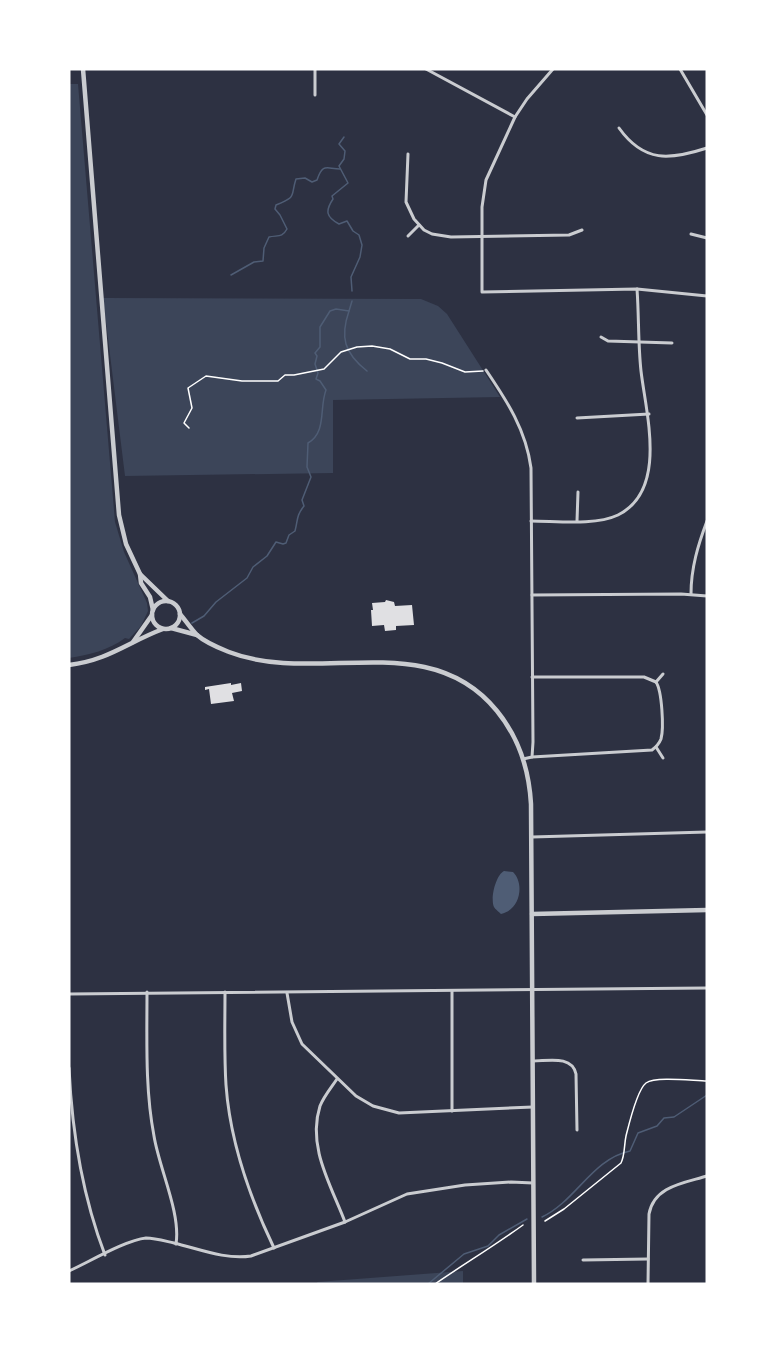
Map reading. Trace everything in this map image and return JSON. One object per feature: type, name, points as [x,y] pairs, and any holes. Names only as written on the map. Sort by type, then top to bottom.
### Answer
[{"type":"street","points":[[83,69],[119,515],[126,544],[140,574],[141,583],[150,597],[155,624],[163,629]]},
{"type":"street","points":[[315,69],[315,95]]},
{"type":"street","points":[[426,69],[515,117]]},
{"type":"street","points":[[553,69],[515,117],[490,169],[484,189],[482,292],[637,289],[707,296]]},
{"type":"street","points":[[680,69],[707,115]]},
{"type":"street","points":[[619,128],[633,144],[647,153],[658,156],[674,157],[707,148]]},
{"type":"street","points":[[408,154],[405,197],[409,211],[424,230],[441,237],[482,237],[569,235],[582,230]]},
{"type":"street","points":[[408,236],[419,225]]},
{"type":"street","points":[[691,234],[707,237]]},
{"type":"street","points":[[531,521],[603,520],[618,515],[630,507],[639,495],[647,472],[651,432],[641,371],[637,289]]},
{"type":"street","points":[[601,337],[608,341],[672,343]]},
{"type":"street","points":[[486,370],[521,426],[528,446],[531,468],[532,757]]},
{"type":"street","points":[[577,418],[649,414]]},
{"type":"street","points":[[578,492],[578,521]]},
{"type":"street","points":[[691,594],[693,566],[707,521]]},
{"type":"street","points":[[140,574],[168,601],[177,606],[180,614],[197,635]]},
{"type":"street","points":[[532,595],[691,594],[707,596]]},
{"type":"street","points":[[133,642],[159,603],[168,601]]},
{"type":"street","points":[[171,628],[178,622],[180,614]]},
{"type":"street","points":[[69,665],[109,656],[133,642],[163,629],[171,628],[197,635],[225,650],[263,661],[398,662],[433,669],[458,679],[483,696],[510,729],[523,759],[530,790],[534,1284]]},
{"type":"street","points":[[656,682],[663,674]]},
{"type":"street","points":[[523,759],[648,752],[656,747],[662,734],[661,692],[656,682],[644,677],[532,677]]},
{"type":"street","points":[[656,747],[663,758]]},
{"type":"street","points":[[531,837],[707,832]]},
{"type":"street","points":[[532,914],[707,910]]},
{"type":"street","points":[[69,994],[707,988]]},
{"type":"street","points":[[452,991],[452,1111]]},
{"type":"street","points":[[147,992],[147,1068],[150,1112],[159,1160],[177,1224],[176,1244]]},
{"type":"street","points":[[225,992],[225,1064],[230,1117],[248,1183],[274,1248]]},
{"type":"street","points":[[287,993],[292,1023],[302,1044],[356,1096],[381,1109],[399,1113],[533,1107]]},
{"type":"street","points":[[533,1061],[567,1061],[574,1066],[577,1130]]},
{"type":"street","points":[[69,1068],[78,1159],[96,1230],[105,1255]]},
{"type":"street","points":[[337,1079],[320,1106],[316,1141],[345,1222]]},
{"type":"street","points":[[648,1284],[650,1210],[656,1197],[665,1189],[707,1176]]},
{"type":"street","points":[[69,1271],[143,1238],[152,1238],[236,1257],[259,1255],[345,1222],[407,1194],[465,1185],[533,1183]]},
{"type":"street","points":[[583,1260],[648,1259]]},
{"type":"path","points":[[189,428],[184,423],[192,408],[188,388],[206,376],[242,381],[278,381],[285,375],[321,369],[345,351],[372,346],[390,349],[410,359],[434,361],[465,372],[486,370]]},
{"type":"path","points":[[545,1221],[557,1215],[608,1175],[623,1158],[624,1146],[638,1097],[646,1083],[656,1080],[707,1081]]},
{"type":"path","points":[[435,1284],[470,1259],[500,1243],[523,1225]]},
{"type":"shaded area","points":[[69,84],[78,84],[115,522],[124,552],[147,603],[148,611],[141,626],[129,639],[125,638],[98,651],[69,658]]},
{"type":"shaded area","points":[[103,298],[421,299],[438,306],[447,314],[500,397],[333,400],[333,473],[125,476]]},
{"type":"shaded area","points":[[504,871],[513,872],[517,877],[519,896],[513,907],[501,914],[494,907],[493,893],[496,882]]},
{"type":"shaded area","points":[[463,1271],[463,1284],[318,1284],[317,1282]]},
{"type":"building","points":[[386,600],[394,602],[395,606],[412,605],[414,625],[396,626],[396,630],[385,631],[384,625],[372,626],[372,603]]},
{"type":"building","points":[[231,683],[231,685],[241,683],[242,691],[232,693],[234,701],[211,704],[209,689],[205,690],[205,687]]},
{"type":"waterway","points":[[344,137],[339,144],[345,151],[344,159],[339,166],[348,183],[332,196],[328,213],[331,219],[339,224],[347,221],[353,231],[359,235],[362,245],[360,257],[351,277],[352,291]]},
{"type":"waterway","points":[[231,275],[254,262],[263,261],[264,248],[269,237],[280,236],[285,232],[287,229],[275,209],[276,205],[290,198],[296,179],[305,178],[312,182],[317,180],[323,169],[340,169]]},
{"type":"waterway","points":[[192,623],[204,616],[216,602],[247,578],[253,567],[267,556],[276,542],[286,543],[289,535],[295,531],[298,515],[304,506],[302,500],[311,477],[307,467],[308,443],[318,433],[326,390],[316,379],[318,373],[315,353],[320,347],[320,327],[330,311],[336,309],[349,311],[352,301]]},
{"type":"waterway","points":[[349,311],[345,329],[346,344],[353,358],[367,371]]},
{"type":"waterway","points":[[542,1217],[565,1201],[605,1162],[630,1151],[638,1133],[657,1126],[664,1118],[674,1117],[707,1095]]},
{"type":"waterway","points":[[428,1284],[464,1254],[488,1246],[499,1235],[527,1219]]}]
